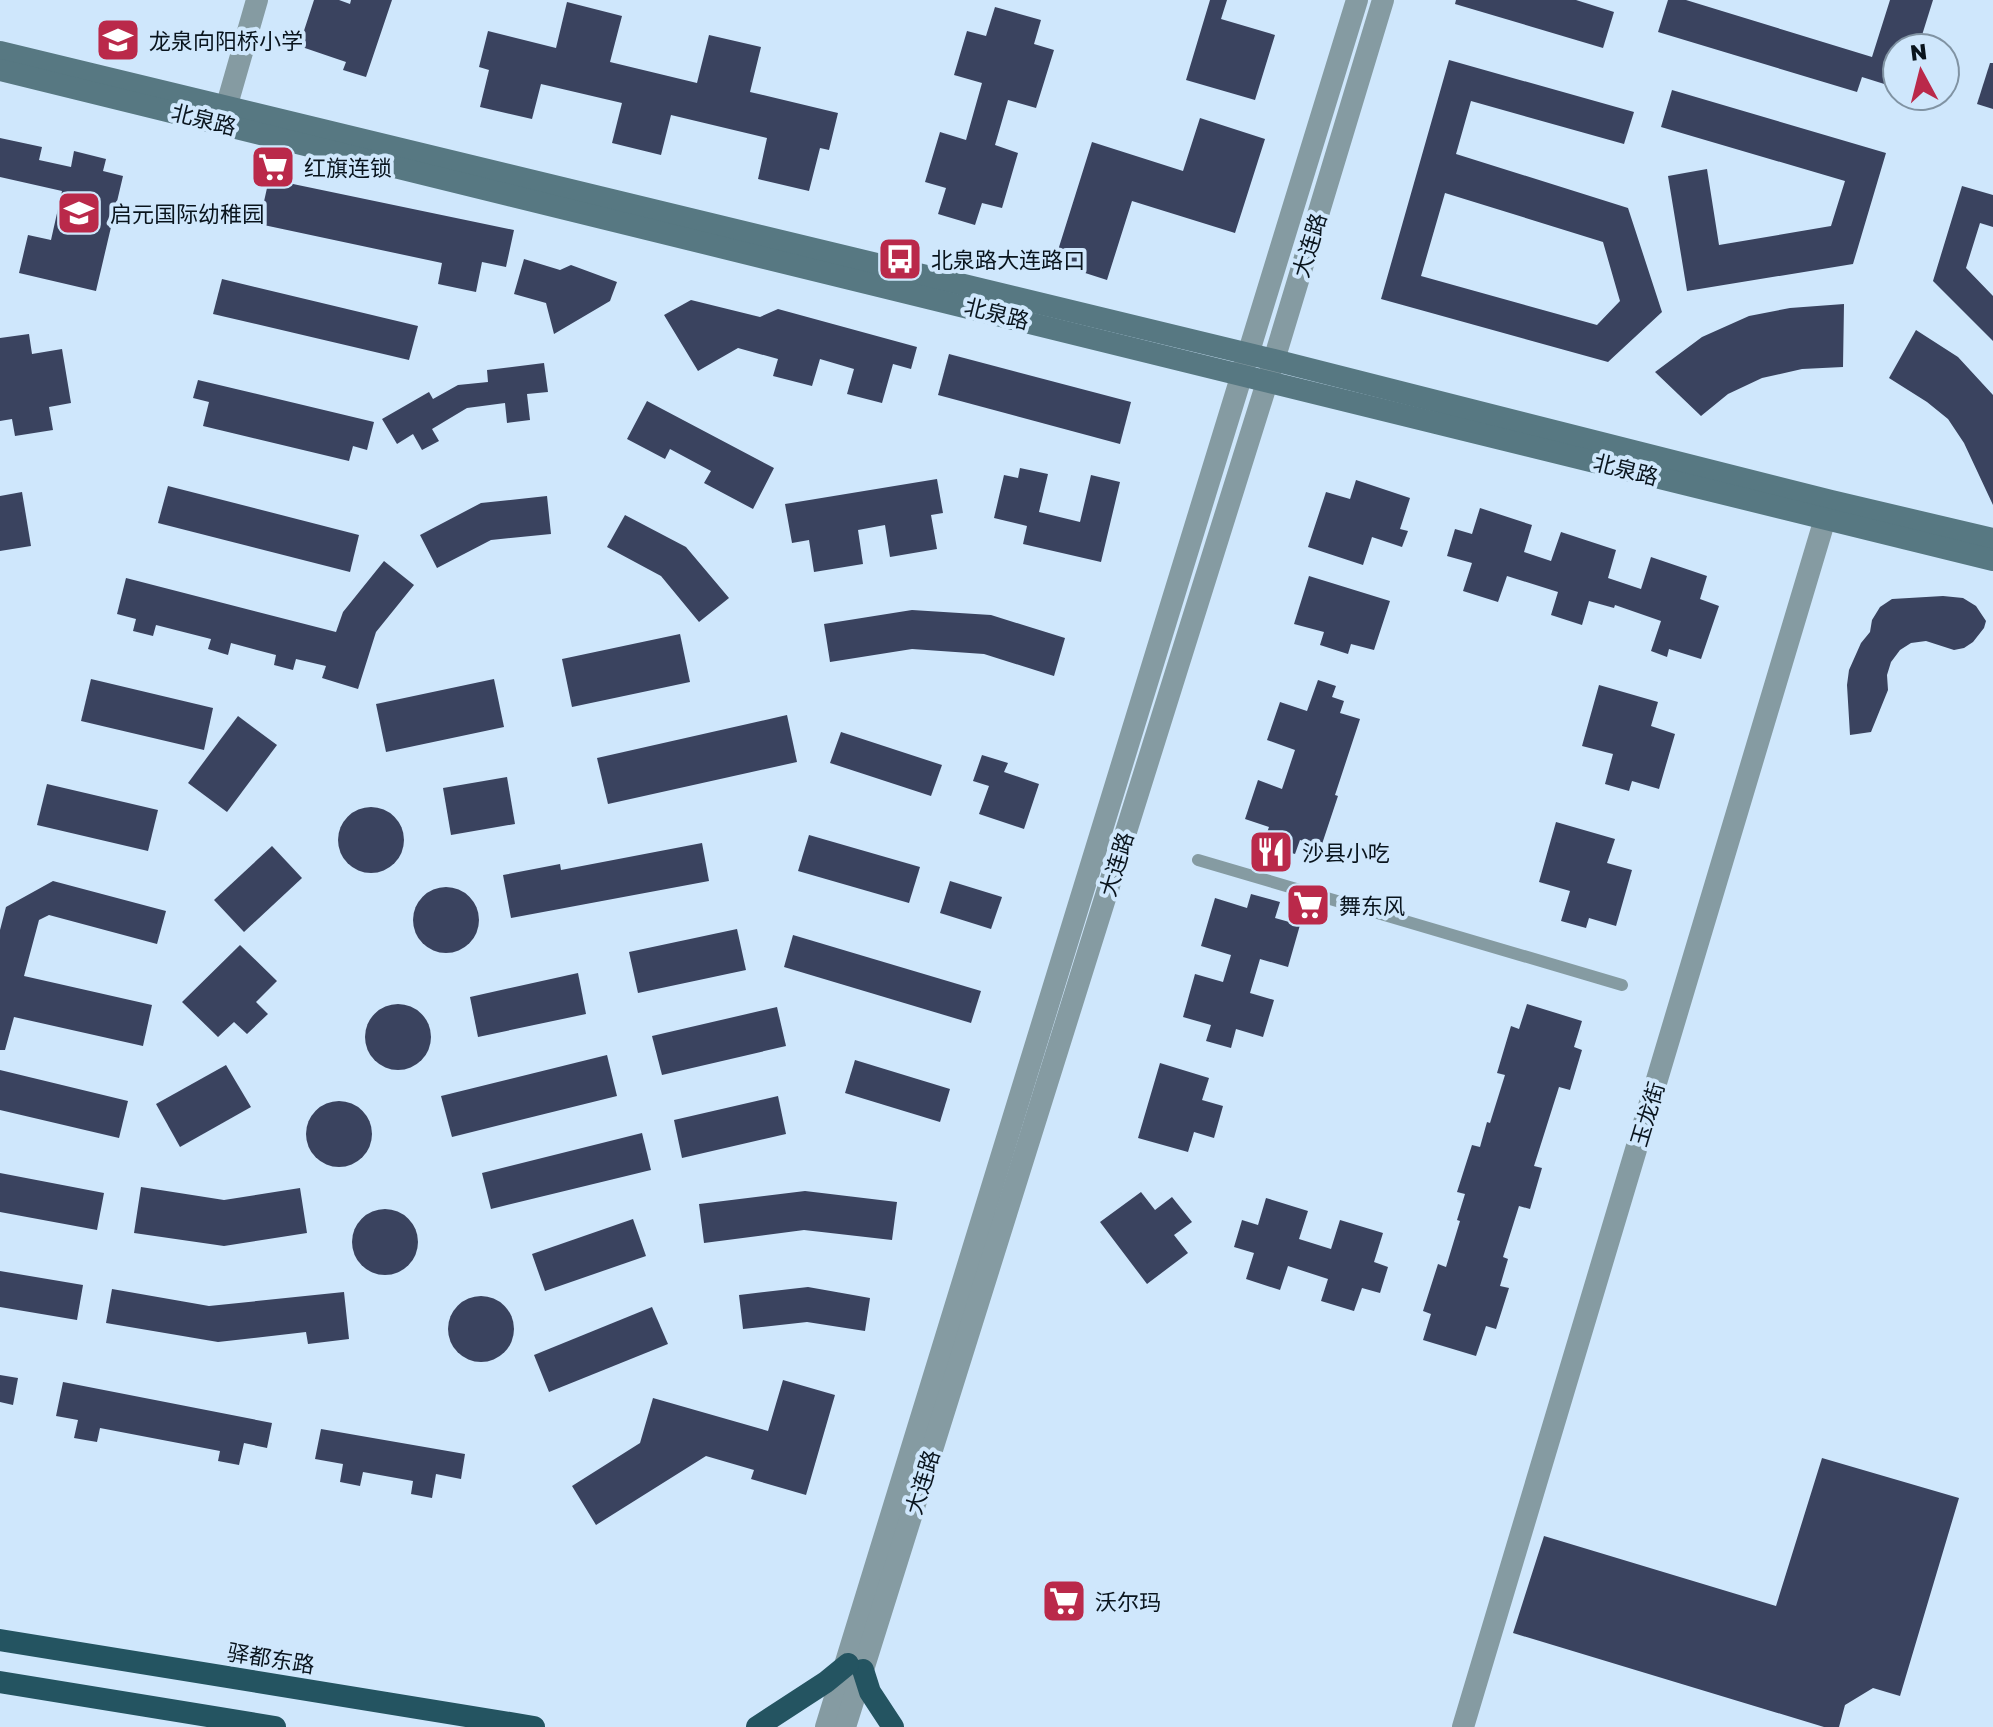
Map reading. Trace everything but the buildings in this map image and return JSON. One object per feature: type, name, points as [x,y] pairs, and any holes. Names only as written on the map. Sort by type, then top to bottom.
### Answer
[{"type":"highway","name":"驿都东路","points":[[0,1640],[534,1727]]},
{"type":"highway","points":[[757,1727],[855,1667],[893,1727]]},
{"type":"highway","points":[[0,1682],[275,1727]]},
{"type":"main road","name":"北泉路","points":[[0,52],[224,115],[1247,364],[1828,510],[1993,560]]},
{"type":"main road","name":"北泉路","points":[[0,70],[224,115]]},
{"type":"main road","name":"北泉路","points":[[1828,510],[1993,539]]},
{"type":"street","points":[[224,115],[257,0]]},
{"type":"street","name":"大连路","points":[[845,1727],[855,1667],[1357,0]]},
{"type":"street","name":"大连路","points":[[826,1727],[855,1667],[1271,370],[1383,0]]},
{"type":"street","name":"玉龙街","points":[[1463,1727],[1828,510]]},
{"type":"street","points":[[1198,860],[1622,985]]},
{"type":"place","name":"龙泉向阳桥小学","points":[[118,40]]},
{"type":"place","name":"红旗连锁","points":[[273,167]]},
{"type":"place","name":"启元国际幼稚园","points":[[79,213]]},
{"type":"place","name":"北泉路大连路口","points":[[900,259]]},
{"type":"place","name":"沙县小吃","points":[[1271,852]]},
{"type":"place","name":"舞东风","points":[[1308,905]]},
{"type":"place","name":"沃尔玛","points":[[1064,1601]]}]
